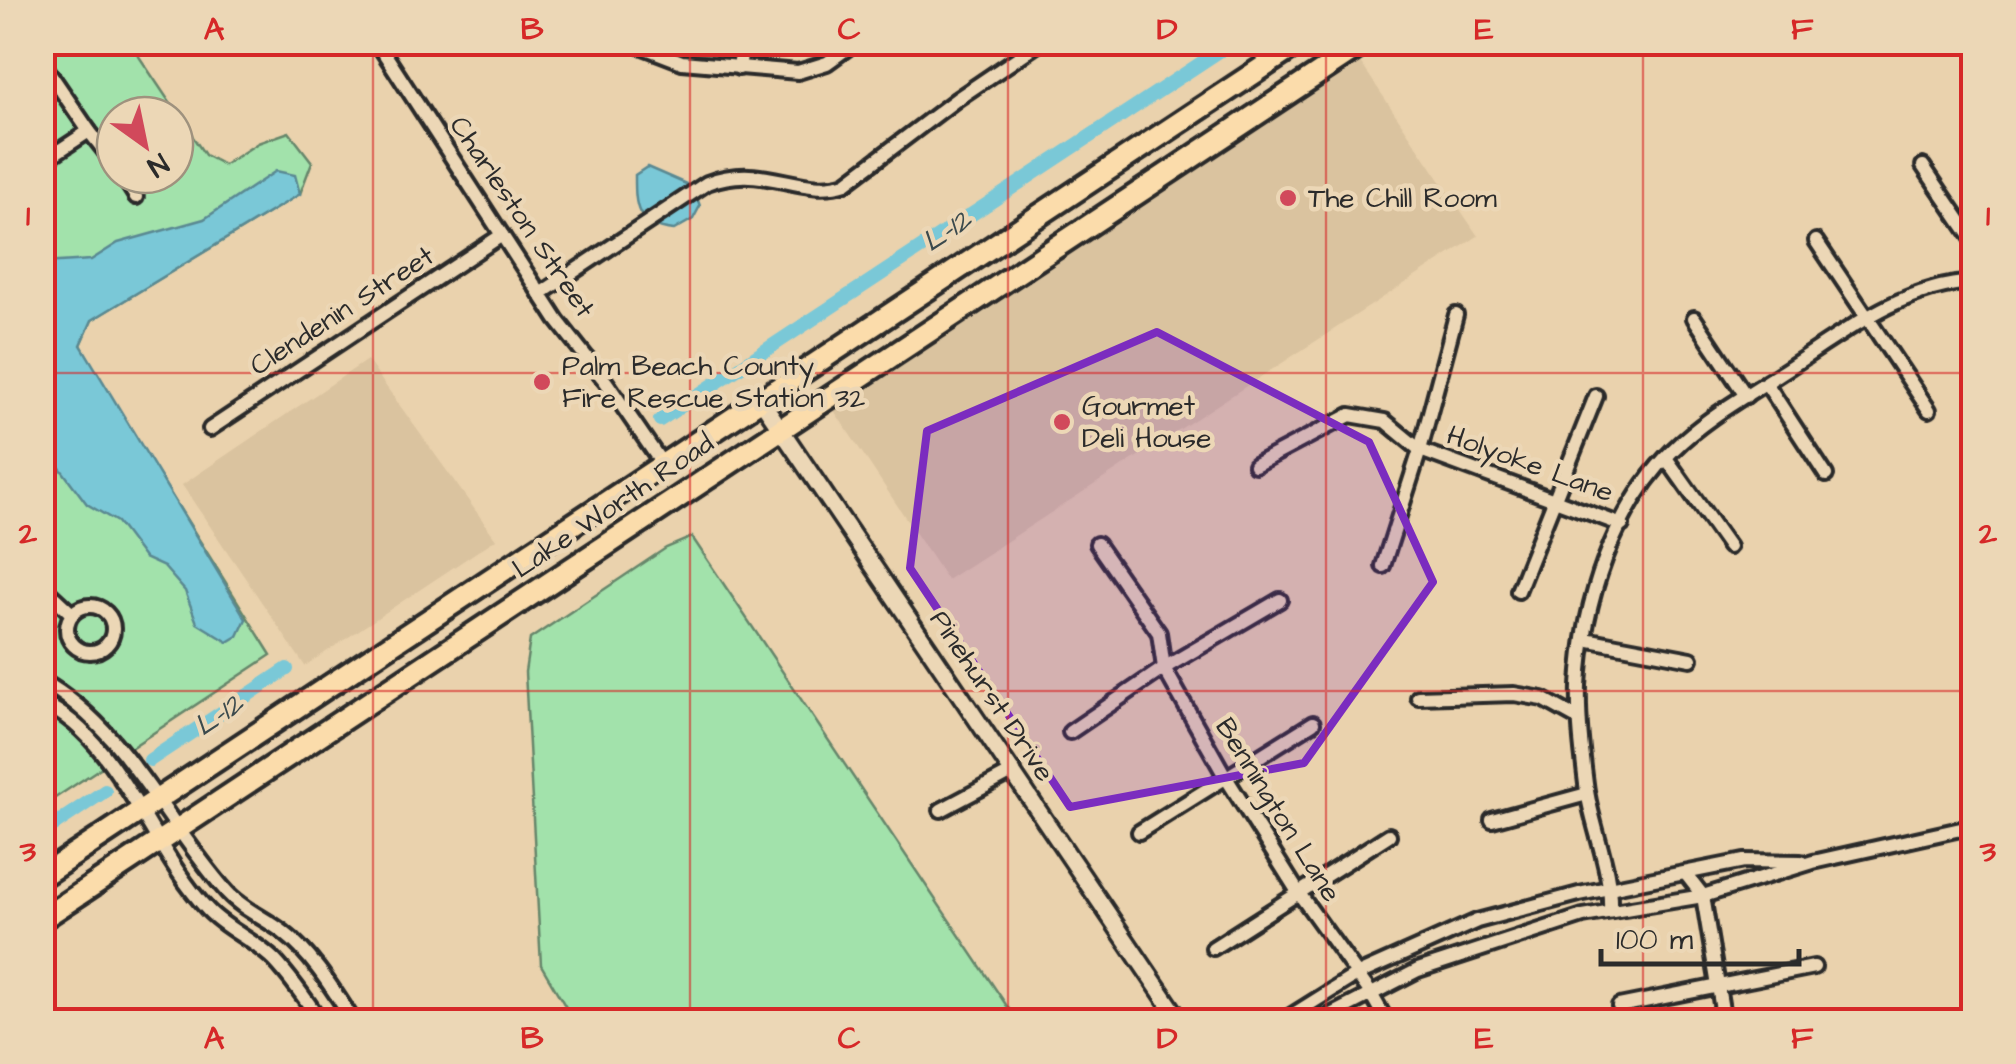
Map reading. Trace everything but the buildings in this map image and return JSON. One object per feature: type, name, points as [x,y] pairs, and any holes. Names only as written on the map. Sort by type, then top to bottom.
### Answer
[{"type":"main road","name":"Lake Worth Road","points":[[42,876],[1300,42]]},
{"type":"main road","name":"Lake Worth Road","points":[[42,919],[1366,42]]},
{"type":"main road","points":[[1011,275],[1016,247],[1043,213]]},
{"type":"street","name":"Charleston Street","points":[[377,42],[540,294],[663,466]]},
{"type":"street","points":[[630,42],[682,62],[798,72],[827,63],[856,42]]},
{"type":"street","points":[[739,68],[743,42]]},
{"type":"street","points":[[540,294],[707,183],[727,176],[753,174],[814,186],[846,183],[957,99],[1041,42]]},
{"type":"street","points":[[42,62],[95,138]]},
{"type":"street","points":[[42,162],[89,130]]},
{"type":"street","points":[[1922,166],[1974,240]]},
{"type":"street","name":"Clendenin Street","points":[[210,429],[502,235]]},
{"type":"street","points":[[1816,241],[1928,410]]},
{"type":"street","points":[[1610,911],[1611,888],[1587,794],[1579,718],[1585,639],[1598,583],[1641,490],[1666,458],[1696,430],[1868,318],[1917,292],[1974,282]]},
{"type":"street","points":[[1383,566],[1420,450],[1456,315]]},
{"type":"street","points":[[1694,318],[1746,396]]},
{"type":"street","points":[[1766,383],[1826,475]]},
{"type":"street","points":[[1518,592],[1596,396]]},
{"type":"street","name":"Pinehurst Drive","points":[[760,400],[1181,1022]]},
{"type":"street","name":"Holyoke Lane","points":[[1255,465],[1350,416],[1385,421],[1420,450],[1552,502],[1622,524]]},
{"type":"street","points":[[1666,458],[1729,548]]},
{"type":"street","name":"Bennington Lane","points":[[1098,544],[1160,633],[1164,668],[1225,776],[1298,892],[1370,992],[1386,1022]]},
{"type":"street","points":[[42,586],[72,614]]},
{"type":"street","points":[[1070,732],[1164,668],[1280,600]]},
{"type":"street","points":[[1585,639],[1690,658]]},
{"type":"street","points":[[42,681],[79,706],[110,736],[168,835],[231,897],[286,934],[331,987],[354,1022]]},
{"type":"street","points":[[1418,697],[1514,694],[1543,699],[1579,718]]},
{"type":"street","points":[[42,703],[69,721],[149,804],[168,835],[170,860],[209,911],[274,959],[321,1022]]},
{"type":"street","points":[[69,721],[79,706]]},
{"type":"street","points":[[1138,832],[1313,723]]},
{"type":"street","points":[[941,810],[1014,772]]},
{"type":"street","points":[[1492,820],[1587,794]]},
{"type":"street","points":[[1317,1022],[1418,970],[1496,942],[1610,911],[1703,896],[1813,862],[1974,826]]},
{"type":"street","points":[[1213,948],[1389,836]]},
{"type":"street","points":[[1281,1022],[1356,974],[1477,921],[1744,861],[1813,862]]},
{"type":"street","points":[[1686,874],[1703,896],[1724,1022]]},
{"type":"street","points":[[1619,1006],[1814,967]]},
{"type":"highlighted area","points":[[1157,332],[1369,442],[1433,582],[1304,763],[1070,807],[910,568],[927,431]]},
{"type":"shaded area","points":[[1360,62],[1478,236],[947,580],[831,406]]},
{"type":"shaded area","points":[[367,360],[496,539],[305,666],[182,485]]},
{"type":"green space","points":[[43,43],[130,43],[165,95],[95,95],[95,195],[195,195],[195,140],[205,155],[224,165],[258,143],[289,132],[312,162],[300,194],[92,320],[81,345],[271,655],[43,806]]},
{"type":"green space","points":[[692,537],[1017,1021],[574,1021],[541,965],[525,672],[530,639],[666,548]]},
{"type":"water","points":[[647,167],[693,187],[700,206],[693,219],[674,230],[645,219],[637,205],[635,175]]},
{"type":"water","points":[[276,171],[295,175],[300,194],[92,320],[81,345],[246,619],[238,636],[228,642],[197,623],[185,591],[164,567],[144,558],[117,522],[87,504],[43,445],[43,263],[91,260],[118,243],[204,219]]},
{"type":"waterway","name":"L-12","points":[[660,420],[1233,42]]},
{"type":"waterway","name":"L-12","points":[[150,760],[287,669]]},
{"type":"waterway","name":"L-12","points":[[42,833],[105,791]]},
{"type":"place","name":"The Chill Room","points":[[1288,198]]},
{"type":"place","name":"Palm Beach County Fire Rescue Station 32","points":[[542,382]]},
{"type":"place","name":"Gourmet Deli House","points":[[1062,422]]}]
